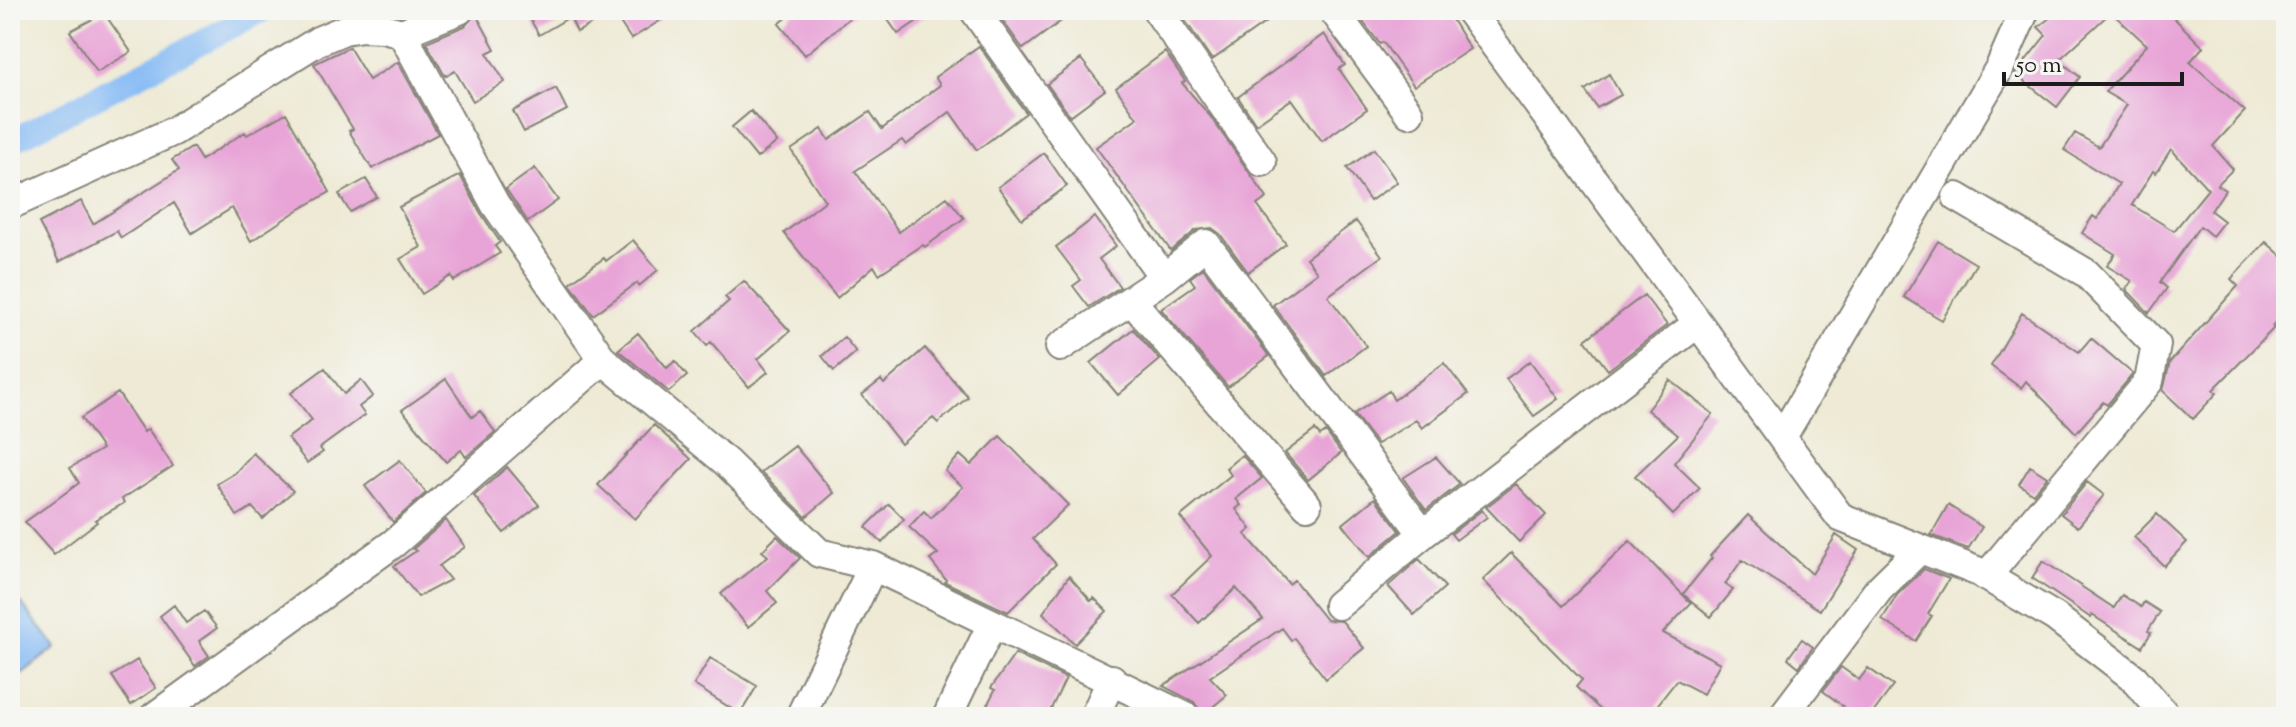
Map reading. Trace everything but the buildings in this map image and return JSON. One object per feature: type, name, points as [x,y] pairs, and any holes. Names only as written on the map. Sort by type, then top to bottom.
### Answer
[{"type":"street","points":[[10,205],[174,131],[318,41],[344,30],[372,27],[402,33],[459,10]]},
{"type":"street","points":[[974,10],[1164,278]]},
{"type":"street","points":[[1157,10],[1262,162]]},
{"type":"street","points":[[1333,10],[1409,113]]},
{"type":"street","points":[[1469,10],[1840,517],[1986,577],[2055,617],[2134,678],[2167,717]]},
{"type":"street","points":[[1782,437],[2000,67],[2025,10]]},
{"type":"street","points":[[402,33],[495,204],[603,360],[726,462],[819,553],[873,566],[1186,717]]},
{"type":"street","points":[[1957,197],[2086,273],[2156,345],[2149,381],[1986,577]]},
{"type":"street","points":[[1060,347],[1164,278],[1206,244],[1423,534]]},
{"type":"street","points":[[1131,300],[1307,505]]},
{"type":"street","points":[[1338,605],[1423,534],[1698,323]]},
{"type":"street","points":[[154,717],[394,543],[603,360]]},
{"type":"street","points":[[1782,717],[1879,589],[1920,549]]},
{"type":"street","points":[[800,717],[873,566]]},
{"type":"street","points":[[947,717],[992,624]]},
{"type":"street","points":[[1094,717],[1112,679]]},
{"type":"water","points":[[10,589],[56,647],[10,683]]},
{"type":"waterway","points":[[10,142],[263,10]]}]
